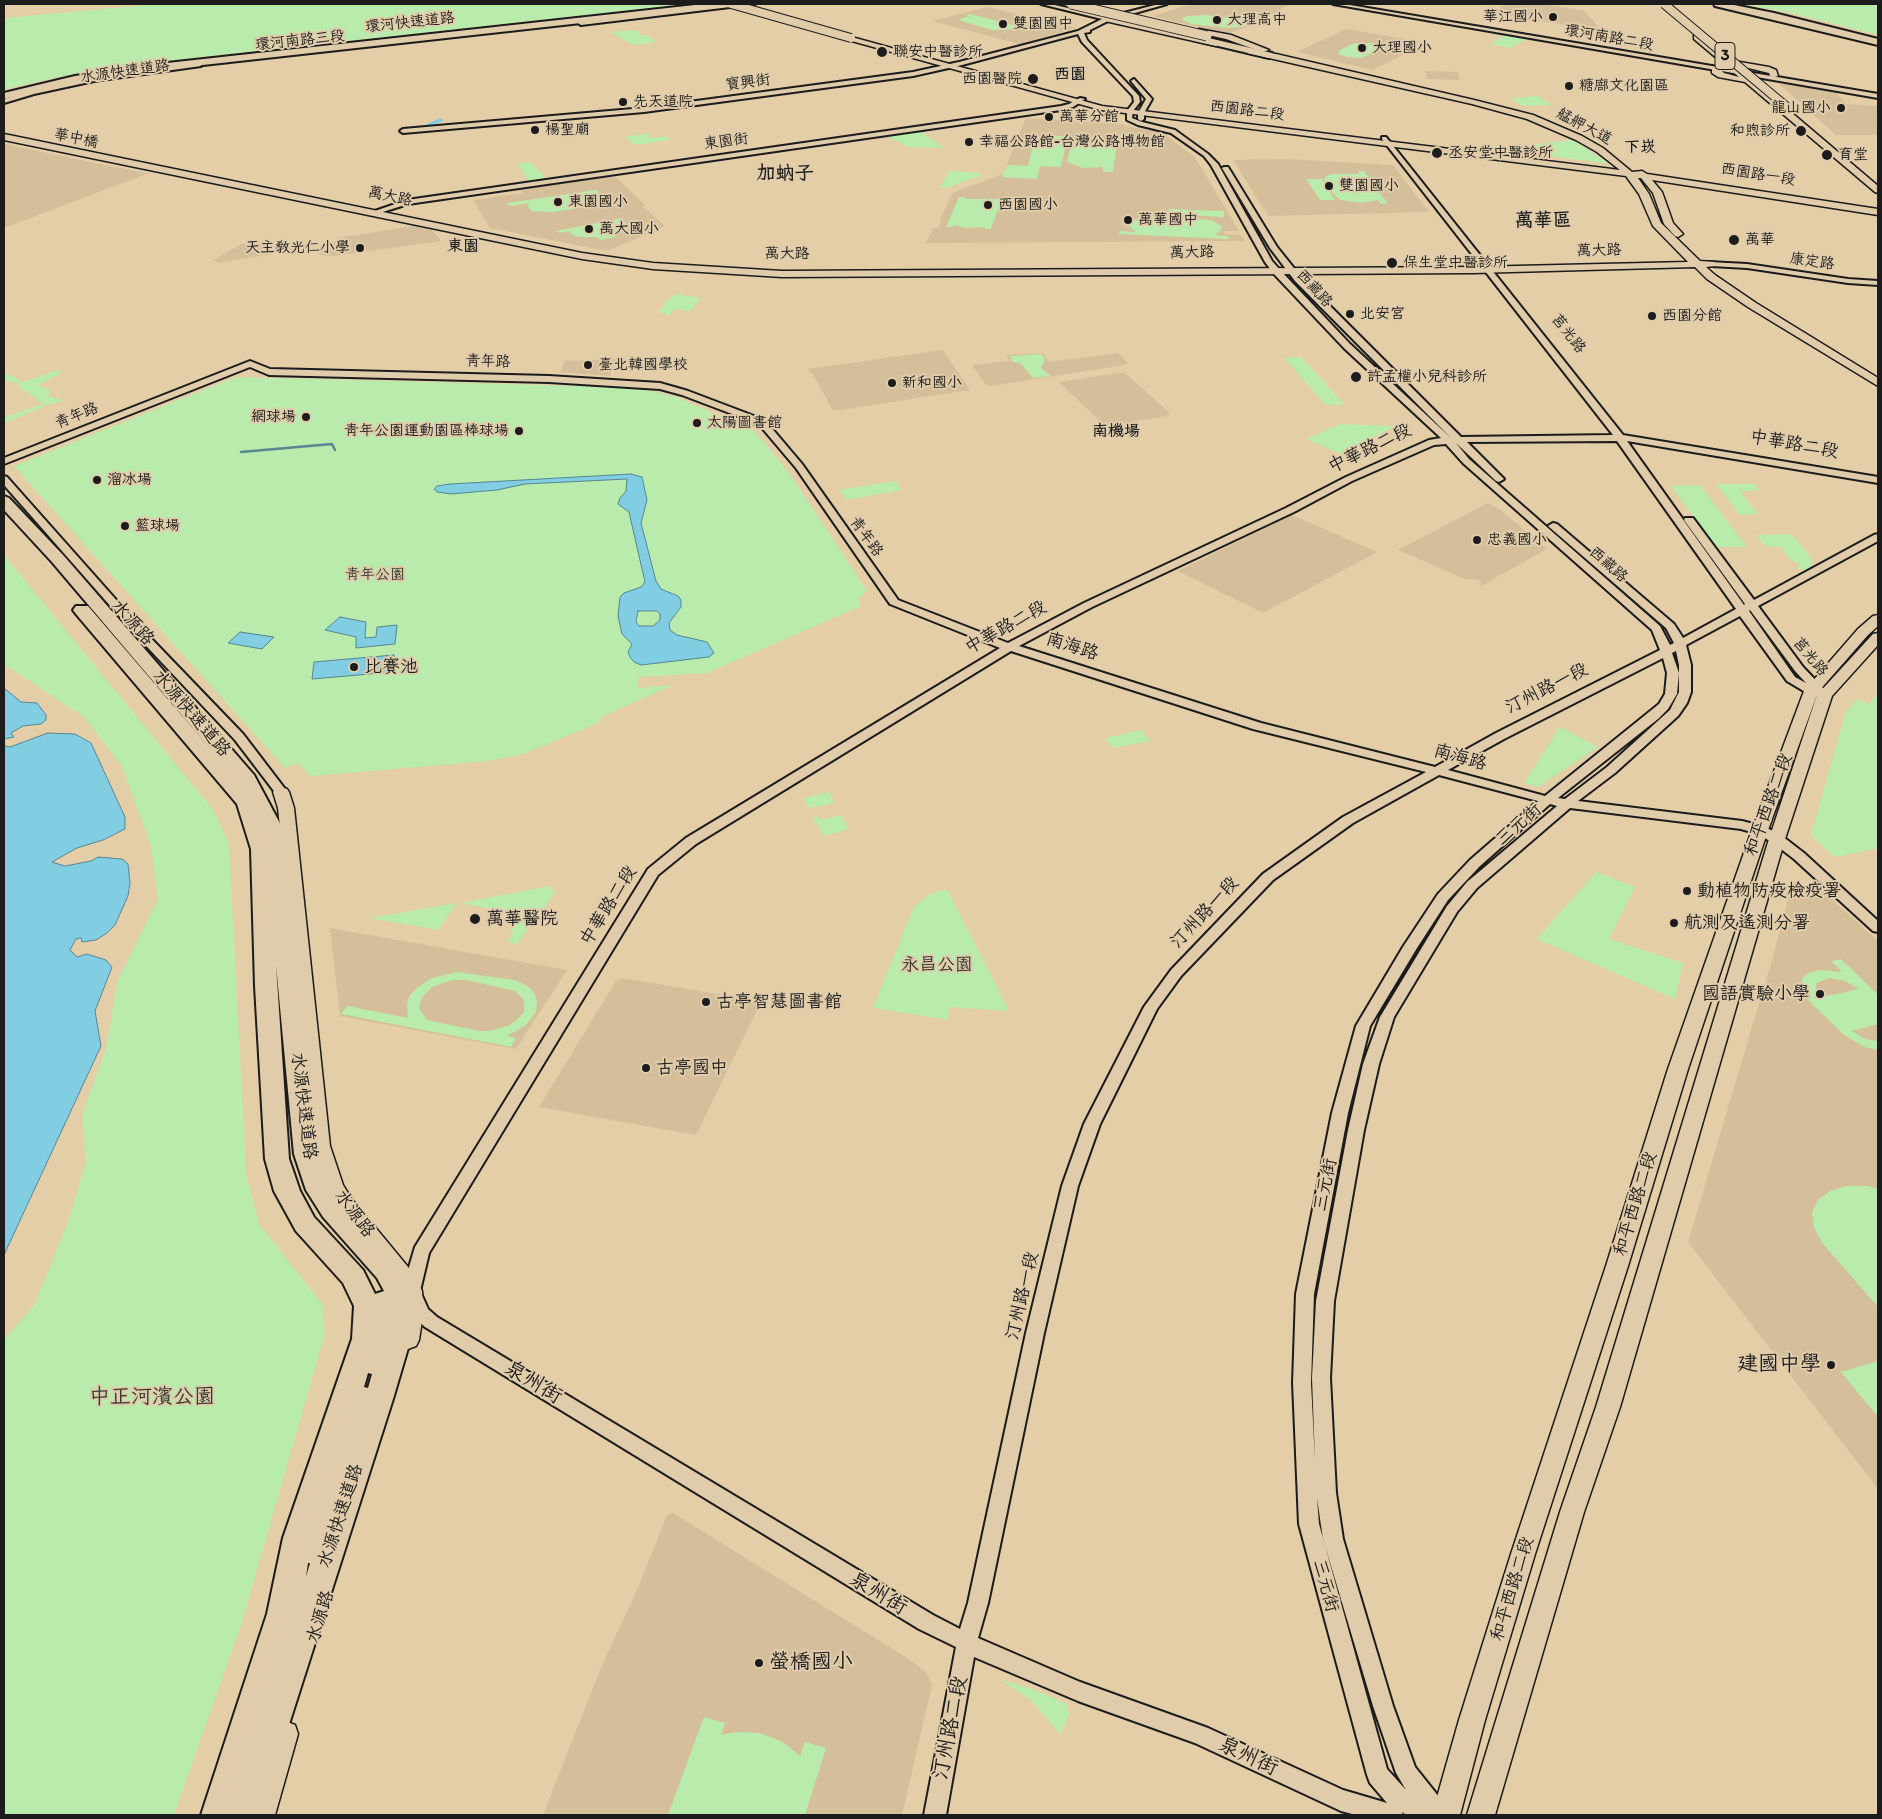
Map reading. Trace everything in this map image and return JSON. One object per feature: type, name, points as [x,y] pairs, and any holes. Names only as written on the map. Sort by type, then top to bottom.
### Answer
[{"type":"highway","name":"環河快速道路","points":[[247,56],[704,4]]},
{"type":"highway","name":"環河快速道路","points":[[332,46],[725,4]]},
{"type":"highway","name":"艋舺大道","points":[[1061,4],[1269,55]]},
{"type":"highway","name":"艋舺大道","points":[[1071,4],[1252,47]]},
{"type":"highway","points":[[1704,4],[1720,5]]},
{"type":"highway","points":[[1710,4],[1793,20],[1877,40]]},
{"type":"highway","points":[[1735,4],[1799,17],[1877,40]]},
{"type":"highway","points":[[4,96],[122,73],[332,46]]},
{"type":"highway","name":"水源快速道路","points":[[4,96],[92,76],[247,56]]},
{"type":"highway","name":"水源快速道路","points":[[4,96],[64,78],[247,56]]},
{"type":"highway","name":"水源快速道路","points":[[4,500],[58,559],[247,779],[274,831],[306,1154],[324,1197],[332,1210],[387,1271],[399,1294],[396,1338],[379,1399],[243,1815]]},
{"type":"highway","name":"水源快速道路","points":[[4,518],[247,803],[260,849],[266,986],[278,1160],[287,1192],[305,1224],[354,1276],[367,1306],[366,1339],[298,1538],[283,1614],[218,1815]]},
{"type":"highway","points":[[266,986],[279,1027],[286,1072],[294,1162],[304,1189],[321,1217],[361,1258],[379,1283],[385,1298],[382,1334],[325,1506],[283,1614]]},
{"type":"main road","points":[[731,4],[854,38]]},
{"type":"main road","points":[[738,4],[854,38]]},
{"type":"main road","name":"3","points":[[1659,4],[1736,71],[1751,76],[1809,122],[1878,181]]},
{"type":"main road","name":"3","points":[[1664,4],[1787,108],[1809,122]]},
{"type":"main road","name":"3","points":[[1670,4],[1742,64],[1751,76],[1799,122],[1878,190]]},
{"type":"main road","points":[[1131,15],[1228,38],[1252,47]]},
{"type":"main road","points":[[1111,20],[1260,55],[1269,55]]},
{"type":"main road","name":"西園路二段","points":[[854,38],[960,64],[1081,101]]},
{"type":"main road","name":"西園路二段","points":[[854,38],[950,66],[1081,101],[1104,105],[1634,173]]},
{"type":"main road","name":"艋舺大道","points":[[1252,47],[1443,90],[1527,112],[1584,134],[1614,151],[1634,173],[1656,224],[1666,236],[1711,277],[1752,305],[1877,380]]},
{"type":"main road","name":"艋舺大道","points":[[1269,55],[1474,102],[1530,117],[1579,138],[1634,173],[1657,192],[1669,224],[1711,264],[1877,380]]},
{"type":"main road","points":[[1742,64],[1766,68],[1773,72],[1774,76]]},
{"type":"main road","points":[[1716,68],[1714,70],[1724,76],[1751,76]]},
{"type":"main road","name":"3","points":[[1787,108],[1799,122]]},
{"type":"main road","points":[[4,130],[105,152],[146,165]]},
{"type":"main road","points":[[4,138],[122,166],[146,165]]},
{"type":"main road","name":"華中橋","points":[[4,138],[146,165]]},
{"type":"main road","name":"萬大路","points":[[146,165],[595,255],[724,268],[800,270],[1493,269],[1711,264]]},
{"type":"main road","name":"西園路一段","points":[[1634,173],[1878,211]]},
{"type":"main road","name":"和平西路二段","points":[[1446,1815],[1472,1720],[1523,1554],[1617,1266],[1678,1069],[1768,834],[1816,691],[1878,619]]},
{"type":"main road","name":"和平西路二段","points":[[1816,691],[1878,637]]},
{"type":"main road","name":"水源路","points":[[261,1815],[388,1399],[409,1337],[412,1314],[411,1291],[398,1269],[344,1204],[333,1186],[323,1160],[319,1137],[298,913],[286,808],[281,792]]},
{"type":"main road","name":"和平西路二段","points":[[1482,1815],[1572,1512],[1608,1407],[1768,834]]},
{"type":"street","name":"環河南路三段","points":[[4,96],[121,75],[752,4]]},
{"type":"street","points":[[1044,4],[1111,20]]},
{"type":"street","points":[[1153,9],[1164,4]]},
{"type":"street","points":[[1137,110],[1136,96],[1084,41],[1080,32],[1111,20],[1174,4]]},
{"type":"street","name":"環河南路二段","points":[[1336,4],[1736,71]]},
{"type":"street","name":"環河南路二段","points":[[1349,4],[1736,71]]},
{"type":"street","name":"寶興街","points":[[403,131],[644,110],[913,74],[960,64],[1080,32],[1092,33],[1111,20]]},
{"type":"street","points":[[1129,76],[1149,98],[1137,110]]},
{"type":"street","points":[[1751,76],[1774,76],[1878,95]]},
{"type":"street","points":[[1751,76],[1878,95]]},
{"type":"street","name":"東園街","points":[[376,212],[407,202],[1061,108],[1081,101]]},
{"type":"street","name":"西藏路","points":[[1667,650],[1656,628],[1466,460],[1448,440],[1347,346],[1275,269],[1214,164],[1206,155],[1172,131],[1132,120],[1129,116],[1137,110],[1140,118],[1145,121],[1185,131],[1219,158],[1276,251],[1355,338],[1524,502],[1660,616],[1670,626],[1680,643]]},
{"type":"street","name":"莒光路","points":[[1385,140],[1493,269]]},
{"type":"street","name":"莒光路","points":[[1398,142],[1493,269],[1624,438],[1654,484],[1745,608],[1791,679],[1816,691]]},
{"type":"street","name":"康定路","points":[[1711,264],[1747,266],[1848,281],[1878,283]]},
{"type":"street","name":"青年路","points":[[4,461],[250,364],[269,372],[549,379],[660,386],[685,393],[751,418],[766,427],[799,466],[894,602]]},
{"type":"street","name":"中華路二段","points":[[411,1291],[421,1252],[653,872],[691,841],[1009,647],[1088,605],[1425,444],[1460,439],[1624,438],[1878,480]]},
{"type":"street","name":"水源路","points":[[4,479],[138,631],[239,737],[281,792]]},
{"type":"street","name":"汀州路一段","points":[[967,1641],[978,1603],[1035,1333],[1070,1186],[1092,1124],[1151,1007],[1189,958],[1268,876],[1348,820],[1500,736],[1667,650],[1878,537]]},
{"type":"street","name":"南海路","points":[[894,602],[1009,647],[1258,726],[1547,800],[1742,825],[1768,834],[1812,868],[1878,928]]},
{"type":"street","name":"三元街","points":[[1439,1815],[1407,1773],[1383,1706],[1333,1539],[1326,1493],[1321,1378],[1324,1300],[1356,1130],[1371,1064],[1387,1017],[1452,908],[1472,884],[1567,804],[1611,770],[1674,713],[1681,703],[1686,679],[1680,643]]},
{"type":"street","name":"三元街","points":[[1428,1815],[1395,1795],[1378,1775],[1309,1524],[1302,1383],[1305,1294],[1340,1114],[1362,1026],[1410,947],[1454,883],[1547,800],[1664,706],[1671,694],[1673,684],[1672,663],[1667,650]]},
{"type":"street","name":"泉州街","points":[[411,1291],[421,1313],[431,1322],[926,1622],[988,1652],[1078,1691],[1202,1735],[1341,1800],[1392,1815]]},
{"type":"street","name":"汀州路二段","points":[[935,1815],[967,1641]]},
{"type":"shaded area","name":"大理高中","points":[[1192,4],[1290,4],[1258,23],[1227,34],[1153,16]]},
{"type":"shaded area","name":"華江國小","points":[[1505,4],[1542,4],[1584,11],[1598,26],[1588,29],[1492,13]]},
{"type":"shaded area","name":"雙園國中","points":[[987,7],[1076,28],[1019,44],[932,21]]},
{"type":"shaded area","name":"大理國小","points":[[1346,29],[1428,43],[1372,70],[1297,52]]},
{"type":"shaded area","points":[[1425,71],[1458,72],[1460,80],[1427,79]]},
{"type":"shaded area","name":"龍山國小","points":[[1779,84],[1793,84],[1835,91],[1846,104],[1878,106],[1878,135],[1836,135]]},
{"type":"shaded area","points":[[1026,118],[1124,124],[1124,126],[1167,133],[1167,136],[1195,157],[1239,231],[1224,231],[1224,234],[1241,235],[1245,241],[926,243],[933,228],[939,227],[940,220],[952,193],[1003,174]]},
{"type":"shaded area","points":[[4,144],[105,165],[149,173],[4,228]]},
{"type":"shaded area","name":"雙園國小","points":[[1286,159],[1393,165],[1429,212],[1268,216],[1233,160]]},
{"type":"shaded area","points":[[605,176],[617,178],[645,205],[642,206],[665,226],[607,251],[490,228],[473,200],[523,193],[520,189]]},
{"type":"shaded area","name":"天主教光仁小學","points":[[412,226],[432,230],[441,241],[334,256],[318,255],[339,238]]},
{"type":"shaded area","points":[[241,244],[312,245],[303,254],[277,253],[218,263],[214,260]]},
{"type":"shaded area","name":"新和國小","points":[[943,350],[970,390],[833,411],[814,376],[808,369]]},
{"type":"shaded area","name":"新和國小","points":[[1043,353],[1048,362],[1118,353],[1128,363],[991,386],[986,385],[972,365],[1010,361],[1006,355]]},
{"type":"shaded area","name":"臺北韓國學校","points":[[615,359],[610,376],[561,372],[564,361]]},
{"type":"shaded area","points":[[1125,373],[1170,413],[1167,416],[1105,426],[1059,382]]},
{"type":"shaded area","name":"忠義國小","points":[[1488,503],[1499,509],[1546,548],[1545,550],[1481,586],[1480,580],[1465,579],[1398,550]]},
{"type":"shaded area","points":[[1292,515],[1377,552],[1263,613],[1178,571]]},
{"type":"shaded area","name":"建國中學","points":[[1791,888],[1823,891],[1878,941],[1878,1489],[1688,1242],[1773,957]]},
{"type":"shaded area","points":[[330,928],[567,970],[516,1049],[340,1016]]},
{"type":"shaded area","name":"古亭國中","points":[[623,978],[758,1001],[760,1004],[696,1135],[539,1107],[616,981]]},
{"type":"shaded area","name":"螢橋國小","points":[[673,1513],[904,1656],[926,1672],[932,1685],[902,1815],[543,1815],[600,1670],[640,1583],[667,1515]]},
{"type":"green space","points":[[156,4],[687,4],[136,64],[58,77],[4,89],[4,18]]},
{"type":"green space","points":[[1743,4],[1878,4],[1878,35],[1791,13]]},
{"type":"green space","points":[[970,14],[1021,27],[992,30],[958,20]]},
{"type":"green space","points":[[1205,15],[1256,21],[1247,21],[1248,25],[1243,27],[1227,28],[1191,24],[1181,19],[1187,16]]},
{"type":"green space","points":[[635,30],[640,35],[647,35],[656,42],[633,45],[611,32]]},
{"type":"green space","points":[[1507,34],[1529,38],[1510,48],[1490,44]]},
{"type":"green space","points":[[1355,43],[1375,43],[1386,48],[1361,58],[1338,54],[1340,50]]},
{"type":"green space","points":[[1539,96],[1551,105],[1522,106],[1510,98]]},
{"type":"green space","points":[[918,130],[945,148],[909,147],[883,135]]},
{"type":"green space","points":[[651,133],[647,137],[666,136],[670,140],[636,145],[624,137]]},
{"type":"green space","points":[[1046,136],[1068,136],[1061,167],[1040,166],[1037,179],[1002,177],[1007,165],[1028,166],[1034,142],[1044,143]]},
{"type":"green space","points":[[1109,137],[1118,137],[1113,172],[1103,172],[1103,167],[1083,168],[1067,162],[1072,142],[1087,138],[1108,140]]},
{"type":"green space","points":[[1573,140],[1609,164],[1497,149],[1537,144]]},
{"type":"green space","points":[[531,162],[546,179],[529,182],[517,163]]},
{"type":"green space","points":[[949,171],[980,173],[982,175],[947,188],[940,188]]},
{"type":"green space","points":[[1358,171],[1364,171],[1387,203],[1381,204],[1378,200],[1361,203],[1341,200],[1335,196],[1324,179],[1332,174],[1359,174]]},
{"type":"green space","points":[[1306,179],[1322,179],[1327,187],[1322,188],[1327,188],[1335,200],[1320,200]]},
{"type":"green space","points":[[596,190],[599,193],[592,195],[601,200],[597,205],[553,212],[532,211],[528,208],[529,203],[510,206],[507,203]]},
{"type":"green space","points":[[959,197],[965,197],[965,199],[1002,199],[991,229],[984,229],[985,227],[966,228],[954,225],[946,227]]},
{"type":"green space","points":[[1169,209],[1224,211],[1224,217],[1169,214]]},
{"type":"green space","points":[[1154,216],[1210,220],[1222,226],[1220,232],[1214,235],[1228,236],[1229,239],[1119,234],[1119,231],[1136,232],[1129,226],[1134,220]]},
{"type":"green space","points":[[622,218],[624,220],[622,221],[629,225],[628,229],[614,234],[616,237],[600,240],[597,237],[578,237],[571,234],[570,231],[559,233],[556,231]]},
{"type":"green space","points":[[677,294],[701,298],[690,311],[675,309],[669,315],[658,312],[665,302]]},
{"type":"green space","points":[[1042,354],[1045,360],[1041,368],[1051,376],[1033,378],[1020,363],[1012,362],[1010,356]]},
{"type":"green space","points":[[1301,357],[1344,404],[1326,405],[1284,358]]},
{"type":"green space","points":[[59,370],[60,374],[38,385],[50,390],[49,397],[63,400],[46,404],[4,423],[4,417],[43,404],[28,393],[32,391],[26,392],[20,388],[18,383],[4,380],[4,372],[23,382]]},
{"type":"green space","name":"青年公園","points":[[236,377],[618,387],[642,389],[676,397],[754,431],[792,477],[867,591],[858,599],[861,606],[707,673],[638,677],[638,688],[673,685],[601,717],[600,722],[524,754],[488,761],[310,776],[298,763],[285,768],[14,466]]},
{"type":"green space","points":[[1340,424],[1396,426],[1341,454],[1306,439]]},
{"type":"green space","points":[[896,481],[901,490],[847,500],[839,490]]},
{"type":"green space","points":[[1716,484],[1754,484],[1759,490],[1740,492],[1758,514],[1740,515]]},
{"type":"green space","points":[[1700,485],[1747,547],[1716,547],[1671,486]]},
{"type":"green space","points":[[1791,534],[1812,559],[1811,571],[1798,569],[1799,563],[1790,560],[1781,547],[1765,546],[1756,535]]},
{"type":"green space","name":"中正河濱公園","points":[[4,555],[214,811],[229,844],[246,1174],[259,1224],[323,1305],[324,1337],[242,1622],[174,1815],[4,1815],[4,1340],[35,1304],[68,1222],[86,1162],[82,1115],[106,1049],[118,980],[158,899],[151,846],[122,766],[84,717],[4,664]]},
{"type":"green space","points":[[1878,694],[1878,848],[1835,857],[1811,835],[1846,711],[1857,699],[1868,704]]},
{"type":"green space","points":[[1560,727],[1598,747],[1538,787],[1524,783]]},
{"type":"green space","points":[[1142,730],[1150,741],[1113,748],[1105,738]]},
{"type":"green space","points":[[829,792],[835,803],[809,808],[803,798]]},
{"type":"green space","points":[[841,815],[849,829],[824,836],[813,817],[817,816],[820,820]]},
{"type":"green space","points":[[1596,872],[1635,887],[1609,939],[1683,963],[1675,999],[1537,939]]},
{"type":"green space","points":[[550,886],[555,893],[517,944],[507,942],[514,932],[509,931],[517,919],[517,914],[460,903]]},
{"type":"green space","name":"永昌公園","points":[[947,889],[1009,1011],[949,1007],[948,1020],[873,1008],[914,907],[930,894]]},
{"type":"green space","points":[[457,903],[438,930],[370,918]]},
{"type":"green space","points":[[1841,959],[1878,995],[1878,1024],[1852,1031],[1865,1039],[1878,1041],[1878,1050],[1864,1047],[1843,1034],[1805,997],[1801,989],[1801,982],[1804,976],[1821,970],[1842,972],[1831,961]],"holes":[[[1829,978],[1845,981],[1859,989],[1818,998],[1815,992],[1817,983]]]},
{"type":"green space","points":[[457,972],[514,980],[528,986],[534,993],[537,1000],[536,1012],[526,1025],[507,1036],[516,1038],[511,1047],[341,1014],[347,1006],[408,1018],[407,1003],[410,995],[432,978]],"holes":[[[452,980],[466,980],[515,991],[524,1000],[524,1012],[510,1025],[489,1031],[479,1031],[427,1020],[419,1008],[422,997],[432,987]]]},
{"type":"green space","points":[[1847,1186],[1867,1186],[1878,1189],[1878,1307],[1823,1244],[1814,1228],[1812,1212],[1818,1200],[1830,1191]]},
{"type":"green space","points":[[1878,1361],[1878,1417],[1841,1372]]},
{"type":"green space","points":[[1001,1680],[1030,1688],[1067,1704],[1069,1714],[1064,1728],[1059,1733],[1031,1700]]},
{"type":"green space","points":[[704,1717],[725,1723],[721,1735],[737,1732],[760,1733],[783,1742],[800,1756],[805,1742],[826,1748],[805,1815],[668,1815]]},
{"type":"water","points":[[631,474],[642,477],[647,500],[641,523],[656,581],[661,589],[678,596],[681,600],[681,607],[669,623],[670,630],[677,635],[707,642],[714,653],[709,657],[641,665],[634,662],[630,657],[628,652],[632,644],[622,634],[618,616],[620,597],[624,593],[641,587],[645,582],[629,512],[618,504],[626,491],[627,479],[525,484],[497,490],[451,494],[437,492],[434,489],[437,486]],"holes":[[[638,611],[657,611],[660,614],[660,620],[653,626],[639,626],[636,622]]]},
{"type":"water","points":[[340,617],[366,622],[365,638],[376,637],[377,627],[397,625],[395,644],[356,648],[356,637],[325,630]]},
{"type":"water","points":[[240,632],[274,637],[262,649],[228,643]]},
{"type":"water","name":"比賽池","points":[[394,655],[393,672],[312,679],[314,662]]},
{"type":"water","points":[[4,688],[21,702],[37,703],[46,715],[46,720],[41,724],[23,726],[11,733],[14,737],[4,739]]},
{"type":"water","points":[[48,733],[75,734],[91,743],[125,817],[125,829],[103,840],[77,848],[52,862],[65,866],[91,861],[98,857],[122,859],[128,864],[130,883],[128,896],[115,925],[96,940],[82,942],[81,938],[76,939],[70,950],[77,957],[87,954],[106,960],[112,967],[95,1011],[101,1046],[4,1255],[4,746],[10,747]]},
{"type":"waterway","points":[[423,127],[441,120]]},
{"type":"waterway","points":[[241,452],[332,444],[335,450]]},
{"type":"place","name":"華江國小","points":[[1553,17]]},
{"type":"place","name":"大理高中","points":[[1217,20]]},
{"type":"place","name":"雙園國中","points":[[1003,24]]},
{"type":"place","name":"大理國小","points":[[1362,48]]},
{"type":"place","name":"聯安中醫診所","points":[[882,52]]},
{"type":"place","name":"西園醫院","points":[[1033,79]]},
{"type":"place","name":"糖廍文化園區","points":[[1569,86]]},
{"type":"place","name":"先天道院","points":[[623,102]]},
{"type":"place","name":"龍山國小","points":[[1841,108]]},
{"type":"place","name":"萬華分館","points":[[1049,117]]},
{"type":"place","name":"楊聖廟","points":[[535,130]]},
{"type":"place","name":"和煦診所","points":[[1801,131]]},
{"type":"place","name":"幸福公路館-台灣公路博物館","points":[[969,142]]},
{"type":"place","name":"丞安堂中醫診所","points":[[1437,153]]},
{"type":"place","name":"育堂","points":[[1827,155]]},
{"type":"place","name":"雙園國小","points":[[1329,186]]},
{"type":"place","name":"東園國小","points":[[558,202]]},
{"type":"place","name":"西園國小","points":[[988,205]]},
{"type":"place","name":"萬華國中","points":[[1128,220]]},
{"type":"place","name":"萬大國小","points":[[589,229]]},
{"type":"place","name":"萬華","points":[[1734,240]]},
{"type":"place","name":"天主教光仁小學","points":[[360,248]]},
{"type":"place","name":"保生堂中醫診所","points":[[1392,263]]},
{"type":"place","name":"北安宮","points":[[1350,314]]},
{"type":"place","name":"西園分館","points":[[1652,316]]},
{"type":"place","name":"臺北韓國學校","points":[[588,365]]},
{"type":"place","name":"許孟權小兒科診所","points":[[1356,377]]},
{"type":"place","name":"新和國小","points":[[892,383]]},
{"type":"place","name":"網球場","points":[[306,417]]},
{"type":"place","name":"太陽圖書館","points":[[697,423]]},
{"type":"place","name":"青年公園運動園區棒球場","points":[[519,431]]},
{"type":"place","name":"溜冰場","points":[[97,480]]},
{"type":"place","name":"籃球場","points":[[125,526]]},
{"type":"place","name":"忠義國小","points":[[1477,540]]},
{"type":"place","name":"比賽池","points":[[354,667]]},
{"type":"place","name":"動植物防疫檢疫署","points":[[1687,891]]},
{"type":"place","name":"萬華醫院","points":[[475,919]]},
{"type":"place","name":"航測及遙測分署","points":[[1674,923]]},
{"type":"place","name":"國語實驗小學","points":[[1820,994]]},
{"type":"place","name":"古亭智慧圖書館","points":[[706,1002]]},
{"type":"place","name":"古亭國中","points":[[646,1068]]},
{"type":"place","name":"建國中學","points":[[1831,1365]]},
{"type":"place","name":"螢橋國小","points":[[759,1663]]},
{"type":"district","name":"西園","points":[[1070,75]]},
{"type":"district","name":"下崁","points":[[1640,148]]},
{"type":"district","name":"加蚋子","points":[[785,174]]},
{"type":"district","name":"萬華區","points":[[1543,221]]},
{"type":"district","name":"東園","points":[[463,247]]},
{"type":"district","name":"南機場","points":[[1116,432]]}]
